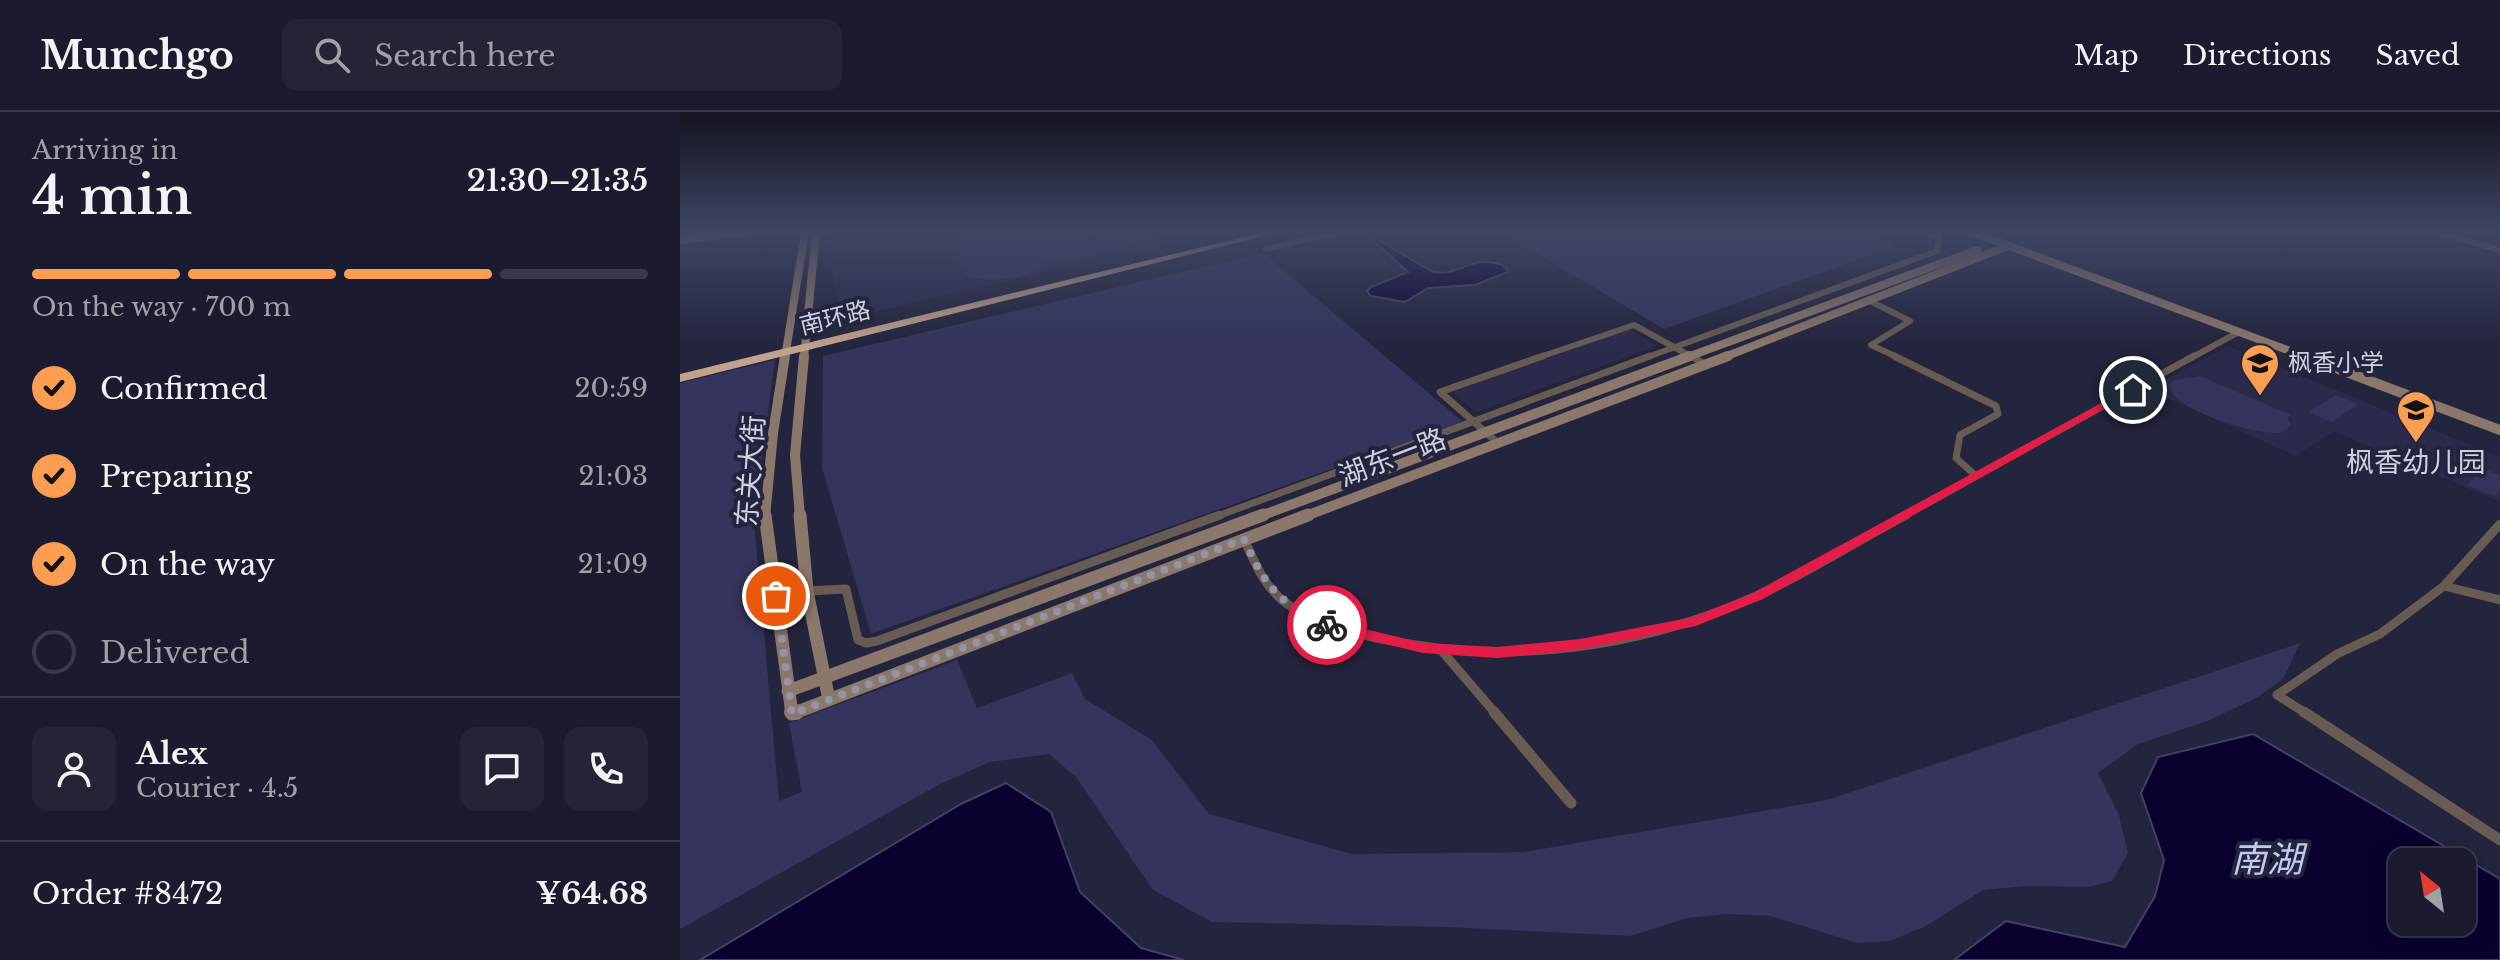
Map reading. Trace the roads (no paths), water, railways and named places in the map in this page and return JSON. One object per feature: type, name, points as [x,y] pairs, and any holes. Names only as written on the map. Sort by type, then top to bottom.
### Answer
[{"type":"highway","name":"南环路","points":[[680,378],[1098,271]]},
{"type":"highway","name":"南环路","points":[[804,344],[1113,271]]},
{"type":"highway","name":"南环路","points":[[680,371],[788,349]]},
{"type":"main road","name":"东关大街","points":[[792,714],[765,513],[773,433],[799,271]]},
{"type":"main road","name":"东关大街","points":[[812,271],[795,455],[807,591],[829,700]]},
{"type":"main road","name":"湖东一路","points":[[788,691],[1931,271]]},
{"type":"main road","name":"湖东一路","points":[[792,714],[1244,539],[1872,302],[1944,271]]},
{"type":"main road","points":[[2074,271],[2500,430]]},
{"type":"main road","points":[[2088,271],[2500,423]]},
{"type":"street","points":[[807,591],[846,589],[858,640],[866,643],[877,641],[1884,271]]},
{"type":"street","points":[[1872,302],[1910,321],[1871,345],[1996,406],[1998,414],[1960,435],[1956,458],[1976,476]]},
{"type":"street","points":[[1498,443],[1440,392],[1634,325],[1706,365]]},
{"type":"street","points":[[1244,539],[1261,577],[1282,600],[1334,628],[1440,650],[1473,652],[1540,650],[1626,637],[1696,621],[1758,596],[2237,333]]},
{"type":"street","points":[[2500,524],[2444,586],[2380,634],[2337,654],[2277,695],[2500,840]]},
{"type":"street","points":[[2444,586],[2500,600]]},
{"type":"street","points":[[1440,650],[1571,803]]},
{"type":"water","points":[[1408,272],[1508,272],[1475,285],[1428,288],[1405,302],[1371,296],[1367,291]]},
{"type":"water","name":"南湖","points":[[2253,734],[2447,848],[2388,848],[2388,936],[2476,936],[2476,865],[2500,879],[2500,960],[1954,960],[2006,921],[2125,947],[2155,896],[2164,860],[2141,793],[2158,757]]},
{"type":"water","points":[[1006,783],[1051,812],[1080,892],[1141,948],[1184,960],[700,960],[961,804]]},
{"type":"place","name":"枫香小学","points":[[2260,397]]},
{"type":"place","name":"枫香幼儿园","points":[[2416,444]]}]
